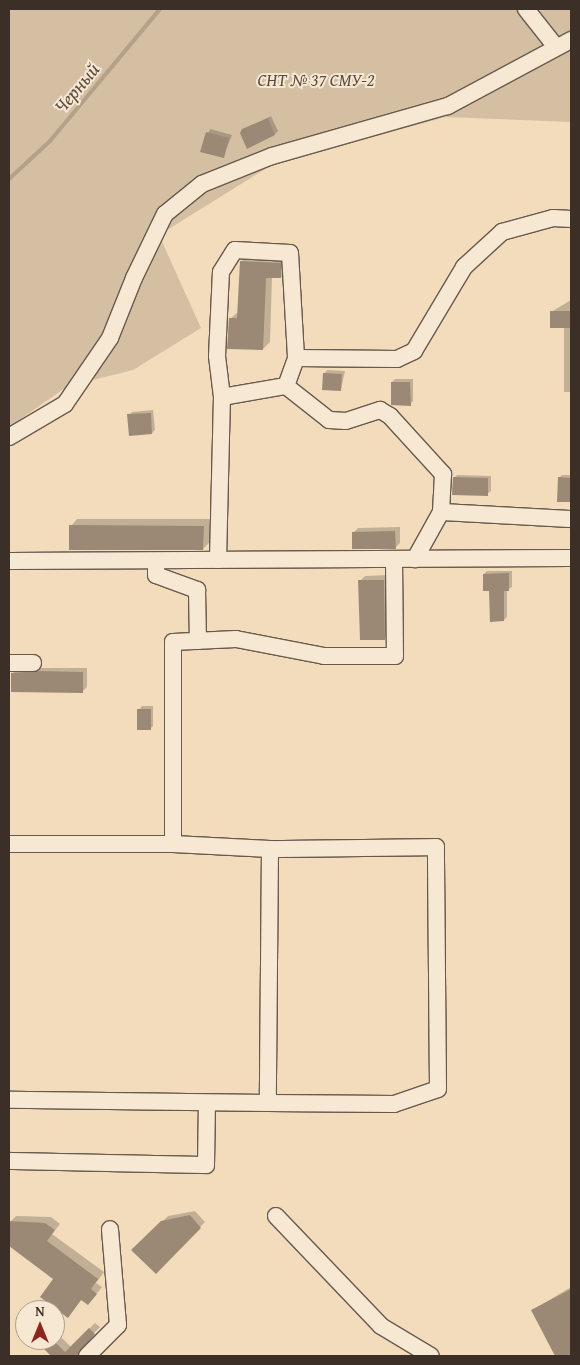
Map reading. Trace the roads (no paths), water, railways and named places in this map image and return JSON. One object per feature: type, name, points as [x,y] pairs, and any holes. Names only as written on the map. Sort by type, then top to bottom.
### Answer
[{"type":"street","points":[[526,9],[556,47]]},
{"type":"street","points":[[9,437],[65,404],[110,338],[134,278],[165,214],[202,184],[272,156],[448,106],[571,40]]},
{"type":"street","points":[[296,358],[396,359],[414,351],[464,267],[502,232],[553,218],[571,219]]},
{"type":"street","points":[[218,560],[222,397],[217,356],[221,272],[235,250],[290,252],[296,358],[286,386]]},
{"type":"street","points":[[222,397],[286,386],[328,420],[346,421],[380,410],[390,416],[443,474],[441,512],[414,559]]},
{"type":"street","points":[[441,512],[571,519]]},
{"type":"street","points":[[9,561],[571,558]]},
{"type":"street","points":[[174,844],[173,642],[236,639],[324,656],[395,656],[394,559]]},
{"type":"street","points":[[156,560],[156,575],[197,590],[198,641]]},
{"type":"street","points":[[9,663],[32,663]]},
{"type":"street","points":[[9,844],[174,844],[270,849],[436,847],[438,1089],[394,1104],[207,1104],[9,1100]]},
{"type":"street","points":[[268,1103],[270,849]]},
{"type":"street","points":[[9,1161],[206,1165],[207,1104]]},
{"type":"street","points":[[276,1216],[381,1326],[431,1356]]},
{"type":"street","points":[[87,1356],[118,1325],[110,1229]]},
{"type":"waterway","name":"Черный","points":[[9,179],[50,141],[160,9]]},
{"type":"park label","name":"СНТ № 37 СМУ-2","points":[[316,80]]}]
